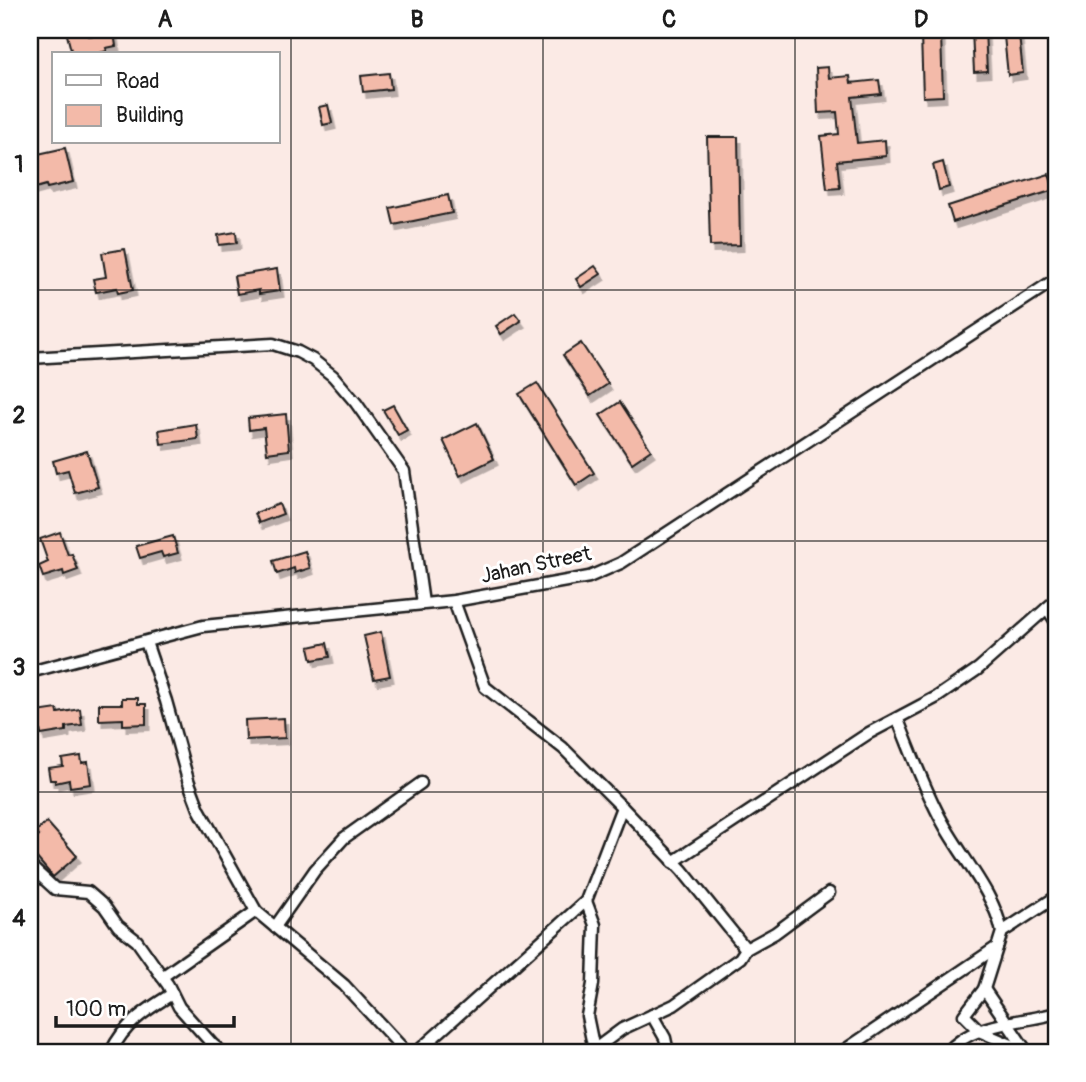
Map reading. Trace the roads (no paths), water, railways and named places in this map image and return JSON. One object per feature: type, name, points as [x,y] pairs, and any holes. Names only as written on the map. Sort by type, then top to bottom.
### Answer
[{"type":"street","name":"Jahan Street","points":[[30,673],[203,626],[454,601],[589,577],[621,563],[1056,279]]},
{"type":"street","points":[[30,358],[273,344],[313,359],[333,376],[356,402],[404,471],[424,603]]},
{"type":"street","points":[[673,862],[859,740],[898,720],[978,669],[1056,600]]},
{"type":"street","points":[[454,601],[485,687],[563,748],[622,807],[682,870],[746,949]]},
{"type":"street","points":[[1047,608],[1056,622]]},
{"type":"street","points":[[146,642],[199,809],[256,911],[344,985],[406,1052]]},
{"type":"street","points":[[898,720],[942,822],[1000,922],[1002,932],[984,989],[964,1015],[981,1032],[1027,1051]]},
{"type":"street","points":[[275,927],[315,870],[344,838],[421,783]]},
{"type":"street","points":[[417,1052],[586,901],[622,807]]},
{"type":"street","points":[[30,866],[55,889],[88,892],[95,897],[118,926],[137,941],[179,1007],[212,1045],[222,1052]]},
{"type":"street","points":[[586,901],[595,925],[593,984],[587,1016],[592,1051],[622,1029],[674,1005],[740,958],[746,949],[775,933],[829,893]]},
{"type":"street","points":[[1002,932],[1056,897]]},
{"type":"street","points":[[162,977],[256,911]]},
{"type":"street","points":[[842,1052],[997,947]]},
{"type":"street","points":[[984,989],[1027,1051]]},
{"type":"street","points":[[111,1052],[127,1027],[146,1010],[172,994]]},
{"type":"street","points":[[948,1052],[959,1040],[1008,1021],[1056,1013]]},
{"type":"street","points":[[652,1015],[665,1038],[668,1052]]}]
